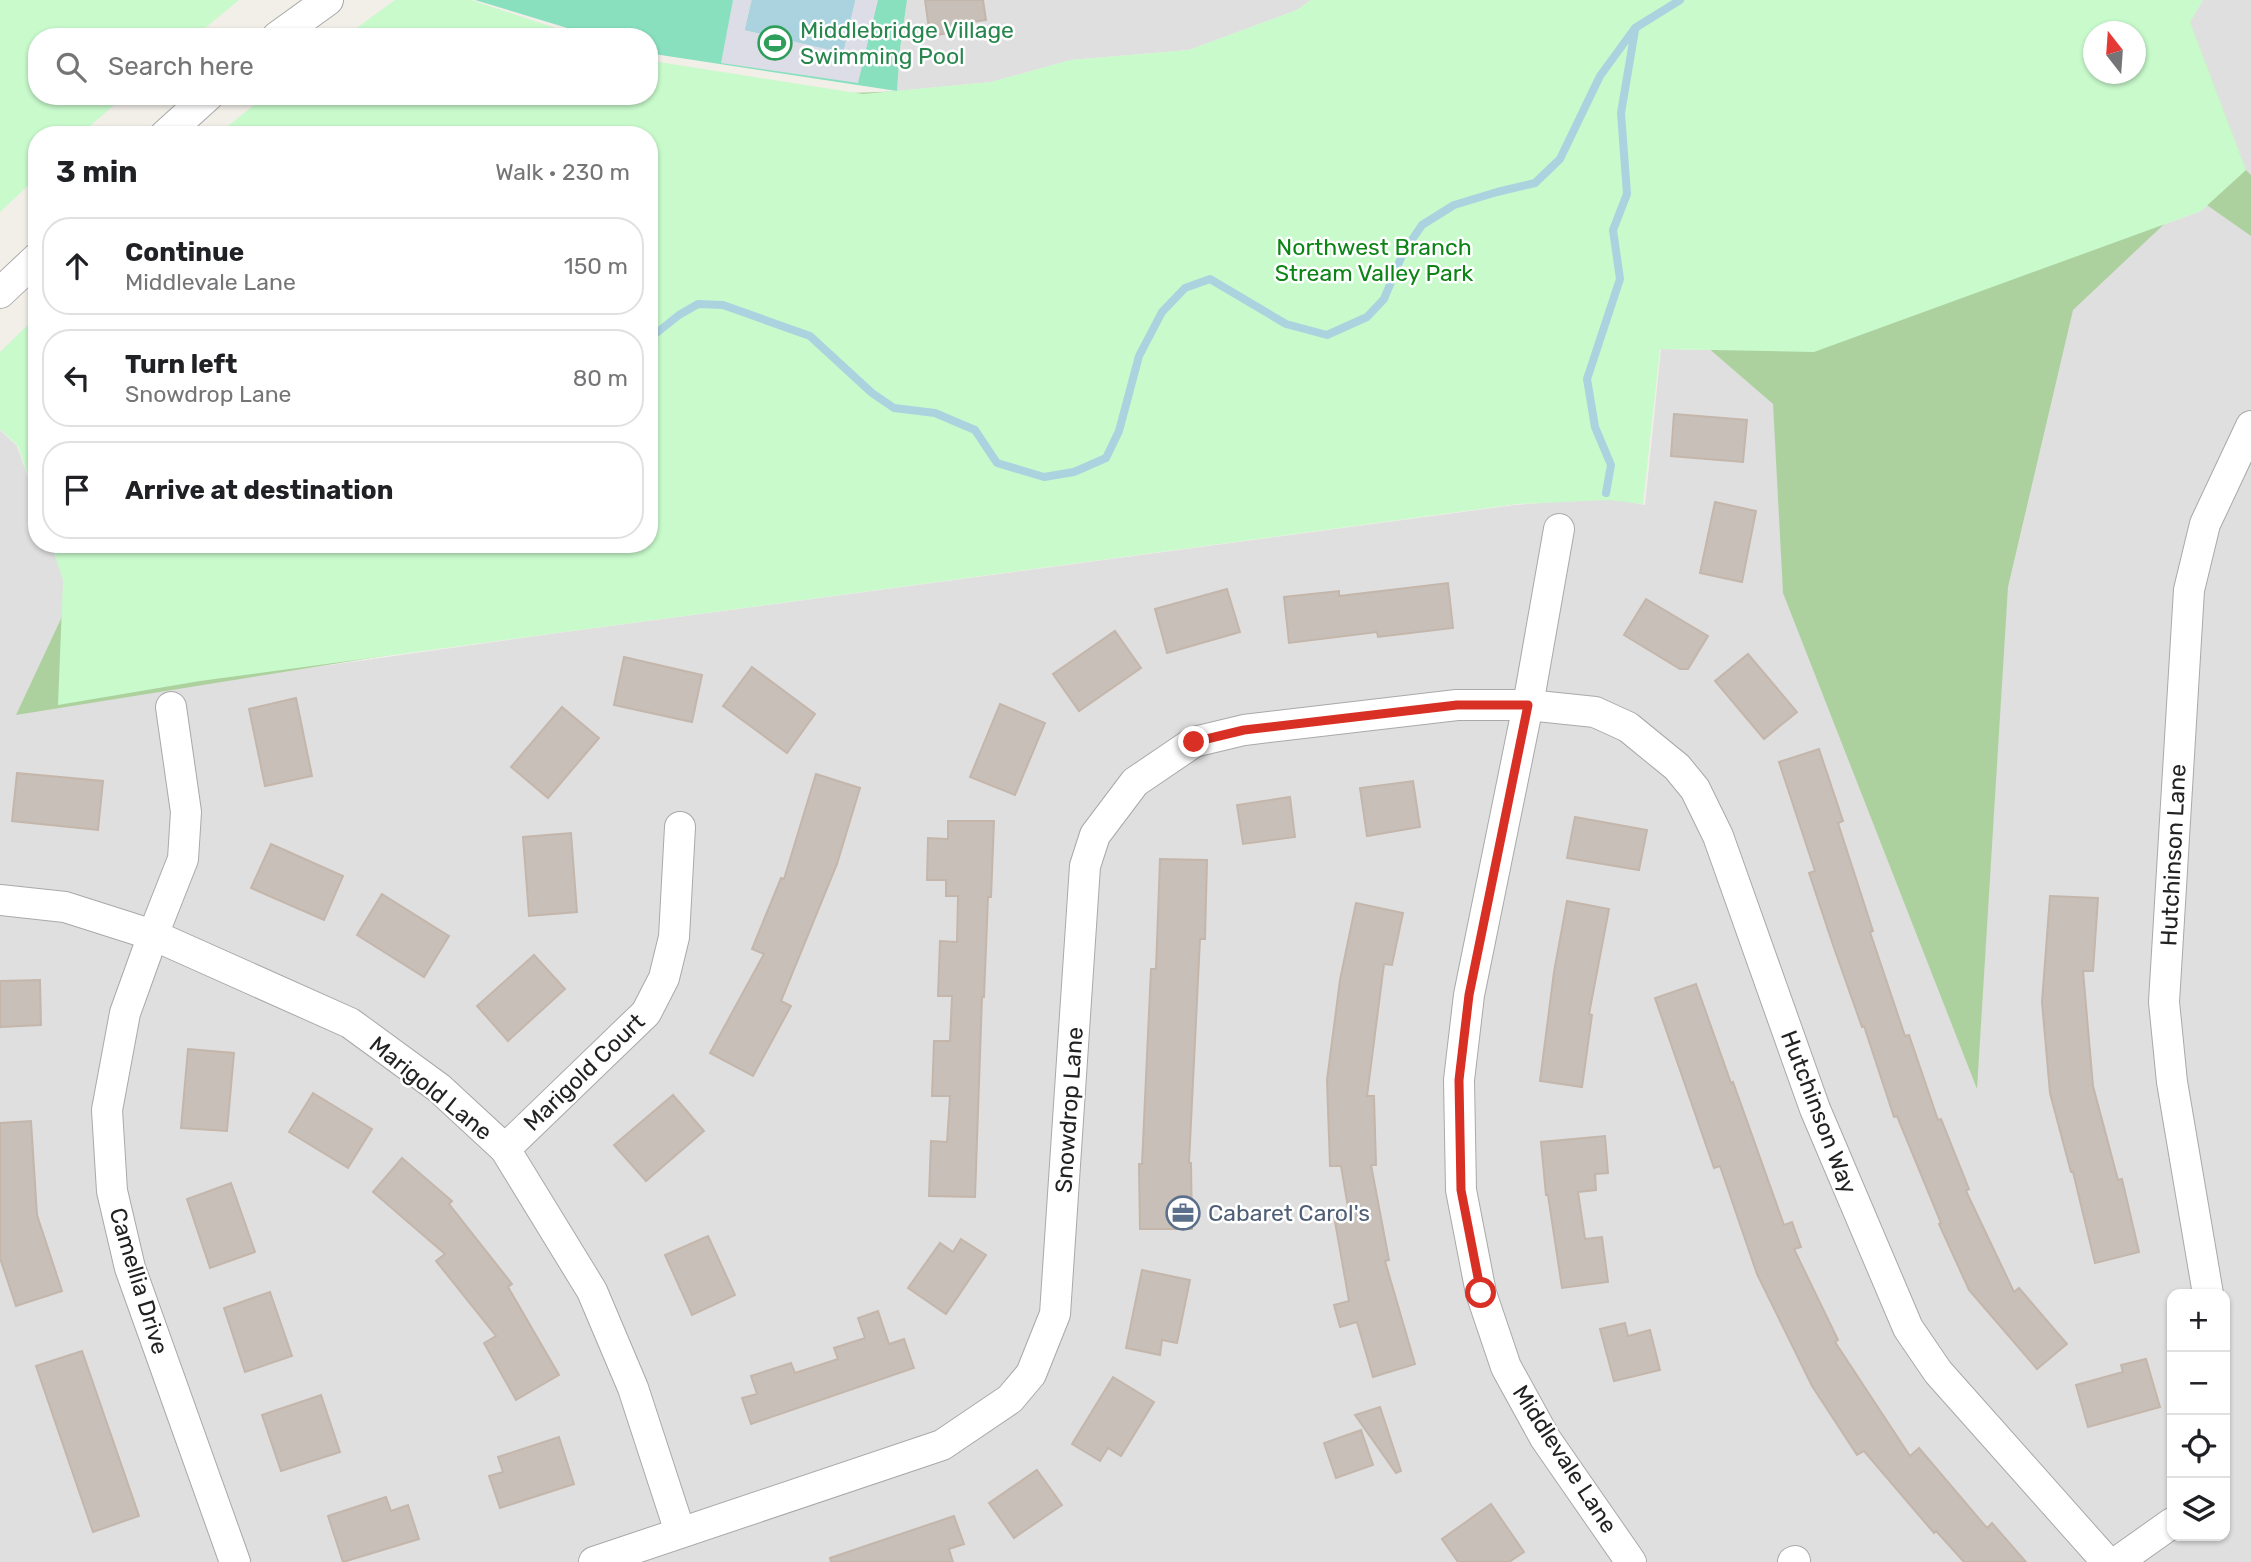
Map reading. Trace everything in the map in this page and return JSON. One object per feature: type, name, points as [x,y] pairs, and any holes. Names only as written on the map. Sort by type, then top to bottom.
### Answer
[{"type":"street","points":[[289,28],[328,0]]},
{"type":"street","points":[[175,126],[198,105]]},
{"type":"street","points":[[0,293],[28,267]]},
{"type":"street","name":"Hutchinson Lane","points":[[2207,1289],[2172,1082],[2164,1002],[2189,590],[2205,524],[2251,426]]},
{"type":"street","name":"Middlevale Lane","points":[[1559,529],[1528,705],[1469,995],[1459,1080],[1461,1190],[1481,1293],[1506,1367],[1545,1438],[1631,1562]]},
{"type":"street","name":"Snowdrop Lane","points":[[594,1562],[942,1445],[1010,1399],[1031,1374],[1055,1314],[1085,866],[1095,835],[1135,782],[1194,742],[1244,730],[1457,705],[1528,705]]},
{"type":"street","name":"Hutchinson Way","points":[[1528,705],[1595,712],[1628,727],[1677,766],[1695,789],[1718,836],[1815,1109],[1908,1328],[1938,1372],[2107,1562]]},
{"type":"street","name":"Camellia Drive","points":[[171,707],[186,812],[183,859],[125,1013],[107,1110],[112,1191],[130,1268],[235,1562]]},
{"type":"street","name":"Marigold Court","points":[[505,1149],[646,1013],[664,978],[674,937],[680,827]]},
{"type":"street","name":"Marigold Lane","points":[[0,900],[65,907],[153,935],[351,1023],[439,1088],[505,1149],[592,1291],[634,1388],[680,1532]]},
{"type":"street","points":[[2117,1562],[2167,1527]]},
{"type":"shaded area","points":[[733,0],[752,0],[745,30],[843,52],[855,0],[878,0],[858,83],[721,63]]},
{"type":"shaded area","points":[[907,0],[1311,0],[1297,10],[1189,50],[1071,60],[991,82],[897,91]]},
{"type":"shaded area","points":[[2203,0],[2251,0],[2251,1562],[0,1562],[0,430],[17,446],[28,477],[28,553],[54,553],[65,582],[60,703],[543,635],[1515,505],[1608,498],[1645,505],[1661,349],[1814,353],[2201,211],[2246,169],[2190,21]]},
{"type":"green space","points":[[0,0],[239,0],[205,28],[28,28],[28,105],[114,105],[90,126],[28,126],[28,186],[0,212]]},
{"type":"green space","points":[[395,0],[471,0],[556,28],[356,28]]},
{"type":"green space","name":"Middlebridge Village Swimming Pool","points":[[475,0],[907,0],[897,91],[658,54],[658,28],[567,28]]},
{"type":"green space","name":"Northwest Branch Stream Valley Park","points":[[1311,0],[2203,0],[2190,22],[2246,170],[2201,211],[1814,352],[1660,349],[1643,504],[1608,500],[1517,504],[200,681],[58,705],[63,580],[54,553],[658,553],[658,126],[228,126],[254,105],[658,105],[658,62],[863,94],[991,82],[1071,60],[1189,50],[1297,10]]},
{"type":"green space","name":"Northwest Branch Stream Valley Park","points":[[2194,0],[2190,22],[2246,170],[2251,175],[2251,236],[2194,196],[2073,310],[2008,587],[1977,1089],[1783,593],[1773,404],[1662,308],[1586,495],[1088,558],[402,653],[16,715],[87,563],[383,553],[658,553],[658,126],[649,126],[649,105],[658,105],[658,96],[767,96],[1100,84]]},
{"type":"green space","points":[[28,325],[28,475],[18,446],[0,429],[0,352]]},
{"type":"water","points":[[752,0],[855,0],[843,53],[745,30]]},
{"type":"building","points":[[925,0],[983,0],[986,20],[959,24],[961,31],[930,36]]},
{"type":"building","points":[[1674,414],[1747,420],[1743,462],[1671,456]]},
{"type":"building","points":[[1715,502],[1756,511],[1742,582],[1700,573]]},
{"type":"building","points":[[1448,583],[1453,628],[1378,637],[1377,632],[1289,643],[1284,597],[1339,591],[1339,596]]},
{"type":"building","points":[[1227,589],[1240,632],[1167,653],[1155,609]]},
{"type":"building","points":[[1646,599],[1708,636],[1688,669],[1680,669],[1624,635]]},
{"type":"building","points":[[1115,631],[1141,668],[1079,711],[1053,674]]},
{"type":"building","points":[[1748,654],[1797,712],[1764,739],[1715,681]]},
{"type":"building","points":[[624,657],[702,675],[692,722],[614,705]]},
{"type":"building","points":[[752,667],[815,714],[787,753],[723,706]]},
{"type":"building","points":[[296,698],[312,776],[265,786],[249,709]]},
{"type":"building","points":[[1000,704],[1045,723],[1015,795],[970,777]]},
{"type":"building","points":[[562,707],[599,738],[548,798],[511,767]]},
{"type":"building","points":[[1819,749],[1843,821],[1838,823],[1873,931],[1870,932],[1905,1036],[1909,1035],[1938,1120],[1941,1119],[1969,1189],[1966,1191],[2014,1292],[2019,1288],[2067,1344],[2037,1369],[1969,1290],[1939,1224],[1941,1223],[1897,1116],[1894,1117],[1864,1026],[1862,1027],[1833,945],[1809,873],[1815,871],[1779,762]]},
{"type":"building","points":[[17,773],[103,781],[98,830],[12,821]]},
{"type":"building","points":[[816,774],[860,788],[837,864],[781,1001],[791,1006],[753,1076],[710,1053],[764,954],[752,949],[781,878],[784,879]]},
{"type":"building","points":[[1413,781],[1420,827],[1367,836],[1360,788]]},
{"type":"building","points":[[1290,797],[1295,837],[1243,844],[1237,805]]},
{"type":"building","points":[[1575,817],[1647,830],[1639,870],[1567,858]]},
{"type":"building","points":[[948,821],[994,821],[991,897],[988,897],[982,997],[975,1197],[929,1196],[931,1141],[947,1142],[950,1096],[932,1096],[934,1041],[950,1041],[952,996],[938,996],[940,941],[957,942],[958,896],[946,896],[946,880],[927,880],[928,838],[948,839]]},
{"type":"building","points":[[571,833],[577,912],[529,916],[523,837]]},
{"type":"building","points":[[271,844],[343,876],[324,920],[251,888]]},
{"type":"building","points":[[1160,859],[1207,860],[1205,939],[1200,939],[1189,1163],[1192,1229],[1140,1229],[1139,1164],[1142,1164],[1151,969],[1156,969]]},
{"type":"building","points":[[382,894],[449,936],[424,977],[357,935]]},
{"type":"building","points":[[2050,896],[2098,898],[2093,971],[2083,971],[2093,1086],[2118,1180],[2122,1179],[2139,1252],[2095,1263],[2050,1093],[2042,1002]]},
{"type":"building","points":[[1567,901],[1609,909],[1589,1014],[1592,1015],[1582,1087],[1540,1081],[1554,972]]},
{"type":"building","points":[[1356,903],[1403,913],[1392,965],[1384,964],[1367,1096],[1374,1096],[1376,1165],[1371,1165],[1389,1260],[1385,1261],[1415,1364],[1373,1377],[1357,1322],[1340,1327],[1334,1305],[1349,1301],[1334,1216],[1349,1213],[1341,1166],[1330,1166],[1327,1080],[1340,980]]},
{"type":"building","points":[[534,955],[565,989],[508,1041],[477,1006]]},
{"type":"building","points":[[40,980],[41,1025],[0,1027],[0,981]]},
{"type":"building","points":[[1696,984],[1784,1225],[1792,1222],[1801,1247],[1794,1249],[1838,1340],[1835,1342],[1910,1456],[1919,1448],[1987,1528],[1992,1523],[2026,1562],[1964,1562],[1936,1531],[1934,1533],[1864,1451],[1857,1455],[1812,1386],[1757,1274],[1720,1166],[1714,1168],[1655,998]]},
{"type":"building","points":[[188,1049],[234,1053],[227,1131],[181,1128]]},
{"type":"building","points":[[313,1093],[372,1129],[348,1168],[289,1132]]},
{"type":"building","points":[[673,1095],[704,1131],[646,1181],[614,1145]]},
{"type":"building","points":[[31,1121],[37,1215],[62,1291],[16,1306],[0,1258],[0,1123]]},
{"type":"building","points":[[1605,1136],[1608,1173],[1595,1174],[1596,1190],[1578,1192],[1585,1239],[1602,1237],[1608,1282],[1562,1288],[1546,1195],[1541,1142]]},
{"type":"building","points":[[402,1158],[452,1201],[449,1204],[512,1284],[508,1287],[559,1375],[516,1400],[484,1343],[496,1336],[436,1261],[445,1254],[373,1192]]},
{"type":"building","points":[[231,1183],[255,1252],[210,1268],[187,1199]]},
{"type":"building","points":[[708,1236],[735,1295],[692,1315],[665,1255]]},
{"type":"building","points":[[961,1239],[986,1255],[946,1314],[908,1288],[940,1243],[953,1252]]},
{"type":"building","points":[[1142,1270],[1190,1280],[1177,1343],[1162,1340],[1160,1355],[1126,1348]]},
{"type":"building","points":[[270,1292],[292,1356],[245,1372],[224,1308]]},
{"type":"building","points":[[878,1311],[889,1344],[904,1339],[914,1368],[751,1424],[742,1398],[757,1394],[751,1376],[791,1363],[795,1373],[838,1359],[834,1348],[865,1338],[858,1318]]},
{"type":"building","points":[[1625,1323],[1628,1336],[1650,1330],[1660,1370],[1614,1381],[1600,1329]]},
{"type":"building","points":[[82,1351],[139,1516],[93,1532],[36,1366]]},
{"type":"building","points":[[2146,1359],[2160,1407],[2088,1427],[2076,1385],[2123,1372],[2121,1365]]},
{"type":"building","points":[[1113,1377],[1154,1402],[1121,1456],[1108,1448],[1100,1461],[1072,1444]]},
{"type":"building","points":[[321,1395],[340,1452],[281,1471],[262,1415]]},
{"type":"building","points":[[1380,1407],[1401,1471],[1396,1473],[1355,1415]]},
{"type":"building","points":[[1361,1430],[1373,1465],[1336,1478],[1324,1443]]},
{"type":"building","points":[[559,1437],[574,1484],[500,1508],[489,1476],[503,1472],[498,1457]]},
{"type":"building","points":[[1037,1470],[1062,1505],[1014,1538],[989,1503]]},
{"type":"building","points":[[386,1497],[391,1511],[408,1505],[419,1539],[343,1562],[328,1516]]},
{"type":"building","points":[[1491,1504],[1524,1552],[1509,1562],[1458,1562],[1442,1539]]},
{"type":"building","points":[[954,1516],[964,1544],[949,1549],[953,1562],[831,1562],[830,1558]]},
{"type":"waterway","points":[[658,332],[698,304],[723,305],[810,336],[872,393],[894,408],[935,413],[975,430],[997,463],[1044,477],[1074,472],[1106,458],[1119,431],[1139,356],[1162,312],[1185,288],[1210,279],[1286,324],[1327,335],[1367,317],[1384,299],[1403,253],[1422,225],[1454,205],[1535,183],[1560,159],[1600,76],[1635,28],[1680,0]]},
{"type":"waterway","points":[[1606,493],[1611,465],[1595,427],[1587,379],[1620,279],[1613,230],[1627,194],[1621,113],[1635,30]]},
{"type":"place","name":"Middlebridge Village Swimming Pool","points":[[775,43]]},
{"type":"place","name":"Cabaret Carol's","points":[[1183,1213]]},
{"type":"route","points":[[1194,742],[1244,730],[1457,705],[1528,705],[1469,995],[1459,1080],[1461,1190],[1481,1293]]}]
